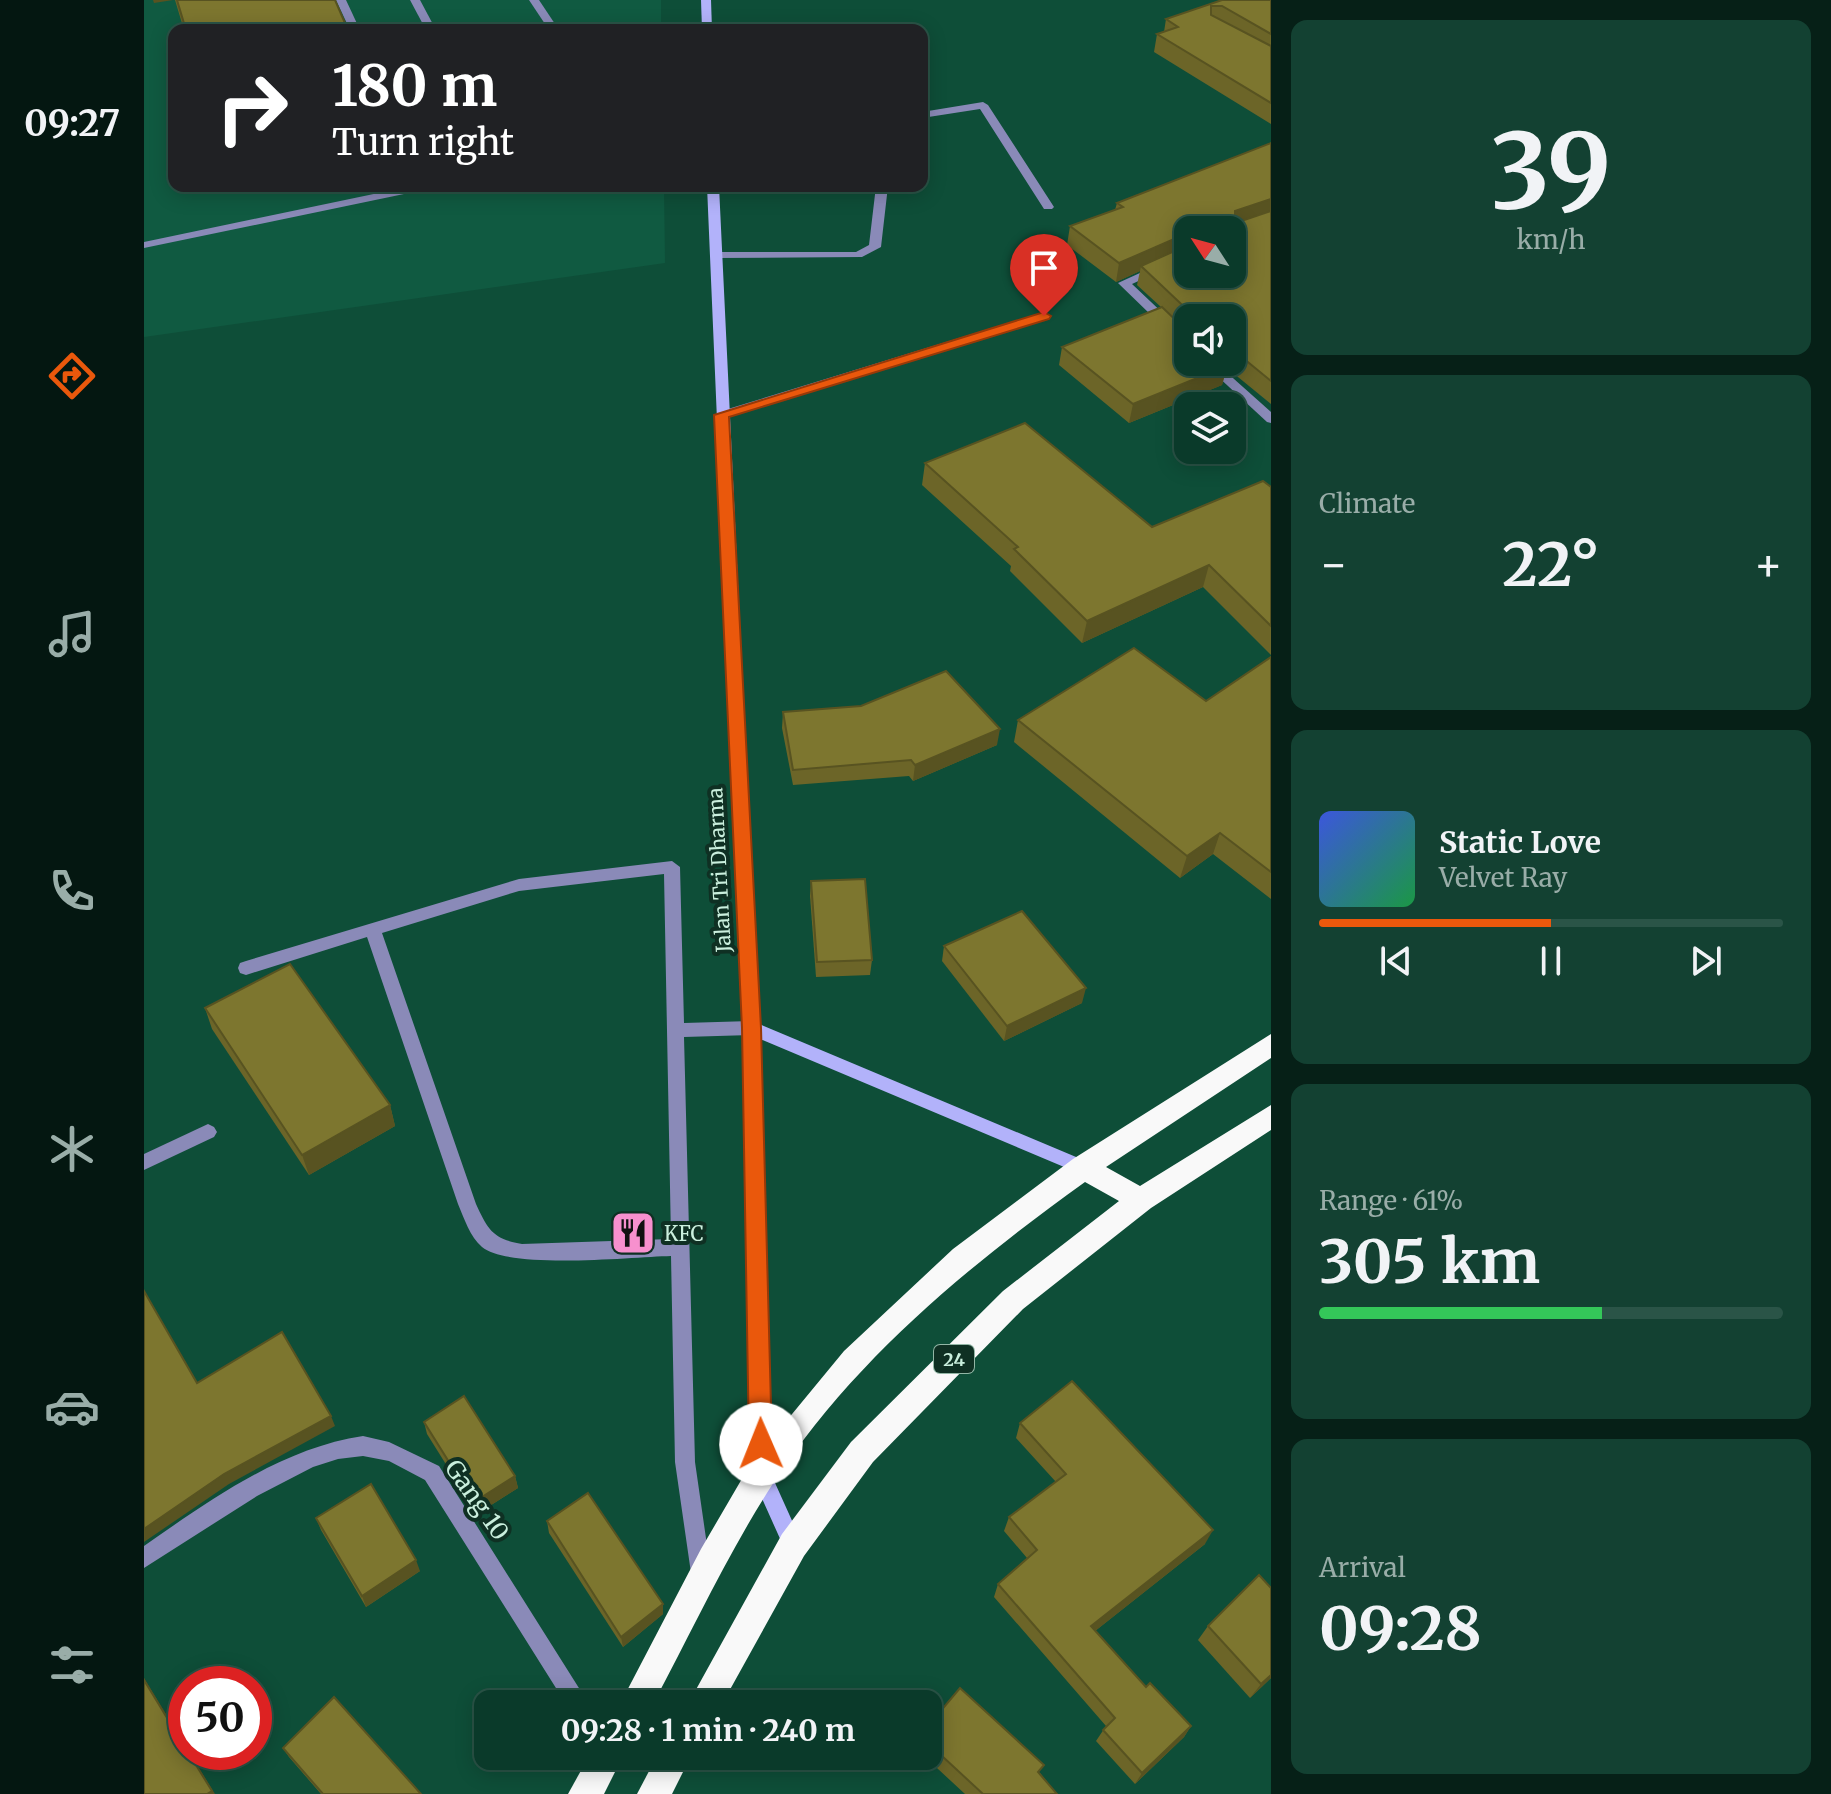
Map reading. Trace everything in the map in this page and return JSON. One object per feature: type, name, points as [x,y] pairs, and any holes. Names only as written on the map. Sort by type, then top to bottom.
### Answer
[{"type":"highway","points":[[644,1690],[761,1474],[825,1393],[907,1303],[992,1232],[1082,1167],[1271,1045]]},
{"type":"highway","name":"24","points":[[712,1690],[793,1545],[862,1452],[1013,1300],[1141,1200],[1271,1116]]},
{"type":"highway","points":[[1082,1167],[1141,1200]]},
{"type":"highway","points":[[585,1794],[599,1770]]},
{"type":"highway","points":[[654,1794],[667,1770]]},
{"type":"main road","points":[[706,0],[707,24]]},
{"type":"main road","name":"Jalan Tri Dharma","points":[[713,192],[751,1028],[761,1474],[793,1545]]},
{"type":"main road","points":[[751,1028],[1082,1167]]},
{"type":"street","points":[[341,0],[352,24]]},
{"type":"street","points":[[415,0],[428,24]]},
{"type":"street","points":[[534,0],[550,24]]},
{"type":"street","points":[[928,114],[983,105],[1048,207]]},
{"type":"street","points":[[144,245],[399,192]]},
{"type":"street","points":[[716,255],[858,255],[870,251],[875,247],[881,192]]},
{"type":"street","points":[[1174,260],[1124,283],[1174,331]]},
{"type":"street","points":[[722,415],[1044,316]]},
{"type":"street","points":[[1223,376],[1271,419]]},
{"type":"street","points":[[246,968],[519,885],[672,867],[678,1030],[685,1462],[702,1583]]},
{"type":"street","points":[[373,930],[467,1204],[483,1240],[496,1249],[522,1252],[681,1247]]},
{"type":"street","points":[[678,1030],[751,1028]]},
{"type":"street","points":[[144,1162],[208,1132]]},
{"type":"street","name":"Gang 10","points":[[144,1558],[312,1456],[364,1446],[411,1460],[432,1473],[569,1690]]},
{"type":"shaded area","points":[[144,0],[661,0],[661,24],[168,24],[168,192],[664,192],[665,263],[144,337]]},
{"type":"building","points":[[177,0],[335,0],[345,24],[184,24]]},
{"type":"building","points":[[1222,0],[1271,0],[1271,34],[1222,6],[1211,6],[1211,15],[1271,46],[1271,103],[1157,34],[1178,27],[1166,19]]},
{"type":"building","points":[[1271,143],[1271,199],[1235,211],[1235,216],[1174,216],[1174,239],[1119,263],[1070,226],[1123,207],[1117,203]]},
{"type":"building","points":[[1271,211],[1271,381],[1246,360],[1246,304],[1181,304],[1141,266],[1174,251],[1174,288],[1246,288],[1246,219]]},
{"type":"building","points":[[1162,307],[1174,318],[1174,376],[1202,376],[1133,404],[1062,347]]},
{"type":"building","points":[[1025,423],[1152,527],[1263,481],[1271,487],[1271,626],[1209,565],[1087,621],[1014,549],[1018,547],[925,463]]},
{"type":"building","points":[[1134,648],[1206,701],[1271,657],[1271,872],[1220,833],[1187,856],[1018,720]]},
{"type":"building","points":[[946,671],[1000,729],[915,765],[911,760],[793,770],[783,712],[861,706]]},
{"type":"building","points":[[865,879],[872,960],[817,962],[811,881]]},
{"type":"building","points":[[1022,911],[1086,988],[1007,1026],[944,946]]},
{"type":"building","points":[[290,964],[390,1105],[302,1155],[205,1008]]},
{"type":"building","points":[[144,1291],[197,1383],[282,1332],[331,1416],[224,1474],[144,1529]]},
{"type":"building","points":[[1072,1381],[1213,1530],[1091,1626],[1146,1687],[1150,1683],[1191,1726],[1142,1773],[1103,1730],[1115,1718],[998,1584],[1037,1550],[1009,1517],[1066,1474],[1020,1423]]},
{"type":"building","points":[[464,1396],[515,1476],[474,1502],[424,1422]]},
{"type":"building","points":[[371,1484],[416,1560],[362,1596],[316,1518]]},
{"type":"building","points":[[588,1493],[663,1604],[621,1637],[547,1521]]},
{"type":"building","points":[[1259,1575],[1271,1588],[1271,1675],[1261,1684],[1208,1626]]},
{"type":"building","points":[[144,1680],[168,1719],[168,1770],[199,1770],[212,1791],[207,1794],[144,1794]]},
{"type":"building","points":[[960,1688],[1044,1765],[1038,1772],[1057,1794],[983,1794],[942,1756],[942,1709]]},
{"type":"building","points":[[334,1697],[421,1794],[323,1794],[283,1748]]},
{"type":"place","name":"KFC","points":[[633,1233]]},
{"type":"route","points":[[761,1444],[751,1028],[722,415],[1044,316]]}]
